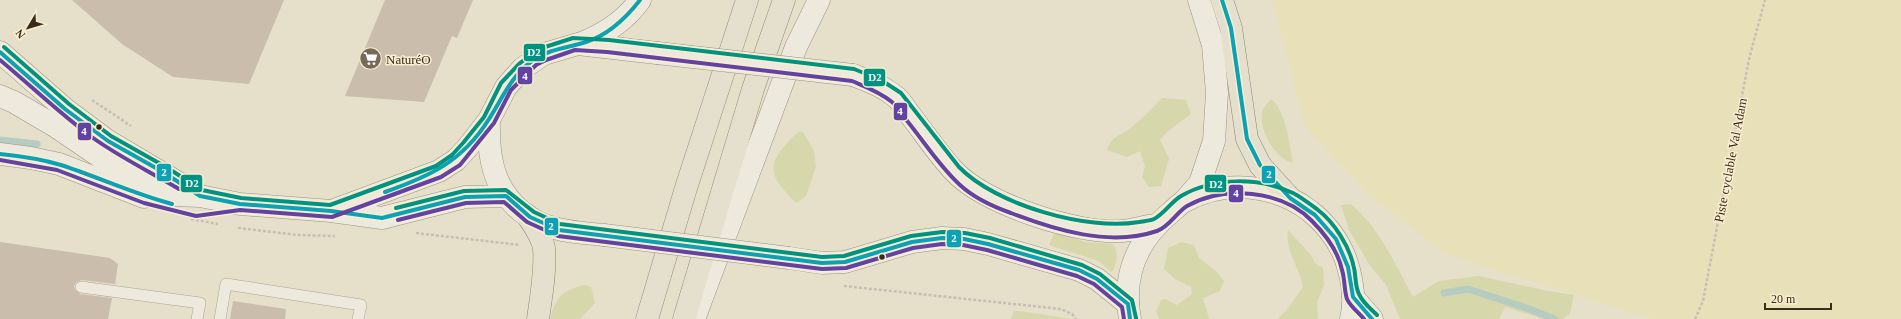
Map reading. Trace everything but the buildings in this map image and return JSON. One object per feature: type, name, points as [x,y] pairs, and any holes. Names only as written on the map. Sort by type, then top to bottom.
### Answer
[{"type":"main road","points":[[330,211],[439,171],[456,160],[489,120],[506,87],[523,68],[544,54],[593,39],[617,24],[640,0]]},
{"type":"main road","points":[[647,319],[686,188],[748,0]]},
{"type":"main road","points":[[684,319],[753,89],[784,0]]},
{"type":"main road","points":[[694,319],[796,47],[819,0]]},
{"type":"main road","points":[[1129,311],[1128,287],[1133,264],[1146,238],[1156,225],[1184,202],[1200,183],[1214,141],[1217,92],[1213,45],[1198,0]]},
{"type":"main road","points":[[1222,0],[1231,28],[1247,139],[1260,165],[1290,198],[1316,216],[1336,239],[1348,267],[1353,297],[1351,319]]},
{"type":"main road","points":[[578,44],[853,75],[878,85],[897,98],[954,171],[965,182],[981,192],[1018,209],[1050,220],[1089,229],[1123,231],[1156,225]]},
{"type":"main road","points":[[0,52],[65,108],[103,137],[200,196]]},
{"type":"main road","points":[[0,96],[14,102],[55,126],[118,169],[174,195],[200,196],[240,204],[330,211],[382,218],[465,197],[506,196]]},
{"type":"main road","points":[[489,120],[491,162],[499,185],[506,196],[529,218],[538,232],[544,248],[538,319]]},
{"type":"main road","points":[[0,154],[31,158],[59,164],[146,197],[197,210],[240,204]]},
{"type":"main road","points":[[1184,202],[1206,192],[1229,187],[1260,189],[1290,198]]},
{"type":"main road","points":[[529,218],[542,225],[560,230],[822,263],[845,262],[912,242],[942,238],[964,239],[988,244],[1079,270],[1097,279],[1129,311]]},
{"type":"main road","points":[[1353,297],[1372,319]]},
{"type":"lane","points":[[220,319],[226,284],[361,305],[358,319]]},
{"type":"lane","points":[[82,287],[200,303],[197,319]]},
{"type":"path","name":"Piste cyclable Val Adam","points":[[1695,319],[1703,302],[1748,59],[1765,0]]},
{"type":"path","points":[[410,233],[544,248]]},
{"type":"path","points":[[836,285],[1061,309],[1072,314],[1076,319]]},
{"type":"shaded area","points":[[1272,0],[1901,0],[1901,319],[1652,319],[1447,255],[1370,196],[1306,129]]},
{"type":"green space","points":[[1162,98],[1186,100],[1191,114],[1168,131],[1160,140],[1169,159],[1161,186],[1149,187],[1142,177],[1145,166],[1140,151],[1127,157],[1107,150],[1114,138],[1136,124]]},
{"type":"green space","points":[[1271,99],[1280,110],[1283,118],[1293,163],[1286,161],[1280,156],[1274,149],[1265,133],[1262,124],[1263,109]]},
{"type":"green space","points":[[798,132],[803,132],[814,151],[816,167],[806,196],[796,203],[779,183],[773,168],[775,160],[780,152]]},
{"type":"green space","points":[[1351,204],[1379,236],[1413,297],[1439,281],[1479,276],[1574,295],[1570,313],[1563,319],[1544,319],[1505,307],[1499,319],[1400,319],[1386,285],[1369,264],[1349,230],[1341,205]]},
{"type":"green space","points":[[1288,230],[1310,254],[1315,263],[1323,268],[1324,285],[1317,302],[1318,319],[1277,319],[1286,311],[1303,287],[1288,244]]},
{"type":"green space","points":[[1055,232],[1085,242],[1113,244],[1117,257],[1113,271],[1111,272],[1099,261],[1049,245]]},
{"type":"green space","points":[[1182,242],[1194,245],[1199,258],[1217,272],[1224,281],[1220,291],[1203,298],[1209,319],[1159,319],[1156,311],[1161,300],[1165,299],[1177,305],[1192,294],[1191,287],[1175,279],[1164,269],[1168,248]]},
{"type":"green space","points":[[584,285],[591,287],[595,303],[580,319],[550,319],[555,305],[565,292]]},
{"type":"green space","points":[[1014,311],[1020,311],[1071,319],[1011,319]]},
{"type":"waterway","points":[[0,140],[37,144]]},
{"type":"waterway","points":[[1444,293],[1468,289],[1532,310],[1554,319]]},
{"type":"transit line","name":"2","points":[[385,192],[431,173],[456,157],[479,134],[518,74],[532,61],[551,51],[586,42],[602,35],[623,19],[640,0]]},
{"type":"transit line","name":"2","points":[[1222,0],[1231,28],[1247,139],[1260,165],[1290,198],[1315,215],[1336,239],[1348,267],[1353,297],[1372,319]]},
{"type":"transit line","name":"D2","points":[[4,47],[69,104],[111,136],[166,167],[202,190],[241,198],[330,205],[436,166],[452,155],[463,143],[484,117],[501,83],[519,64],[542,48],[573,38],[609,40],[854,69],[881,80],[901,93],[959,167],[975,181],[995,193],[1043,212],[1069,219],[1094,223],[1118,224],[1152,220],[1158,217],[1181,196],[1208,185],[1222,182],[1237,181],[1266,184],[1293,193],[1318,210],[1335,228],[1345,244],[1352,260],[1360,297],[1377,315]]},
{"type":"transit line","name":"4","points":[[0,160],[57,170],[144,203],[196,216],[240,210],[332,217],[441,177],[460,165],[494,123],[511,90],[536,65],[575,50],[607,52],[852,81],[878,93],[894,104],[946,171],[971,194],[1004,211],[1064,230],[1102,237],[1139,236],[1161,229],[1187,206],[1202,199],[1235,193],[1269,197],[1300,211],[1322,232],[1338,256],[1343,273],[1345,292],[1348,302],[1364,319]]},
{"type":"transit line","name":"2","points":[[0,52],[65,109],[108,141],[163,172],[200,196],[240,204],[331,211],[382,218],[465,197],[506,196],[530,217],[559,230],[822,263],[845,262],[912,242],[942,238],[964,239],[988,244],[1079,270],[1097,279],[1128,304],[1130,319]]},
{"type":"transit line","name":"4","points":[[0,60],[55,108],[100,143],[179,189]]},
{"type":"transit line","name":"2","points":[[0,154],[30,158],[61,165],[172,204]]},
{"type":"transit line","name":"D2","points":[[396,208],[464,191],[506,190],[534,212],[560,224],[822,257],[844,256],[911,236],[942,232],[965,233],[990,238],[1082,265],[1100,274],[1132,300],[1136,318]]},
{"type":"transit line","name":"4","points":[[398,220],[466,203],[504,202],[527,222],[558,236],[822,269],[846,268],[913,248],[942,244],[963,245],[987,250],[1077,276],[1094,284],[1122,307],[1124,319]]},
{"type":"place","name":"NaturéO","points":[[371,59]]}]
